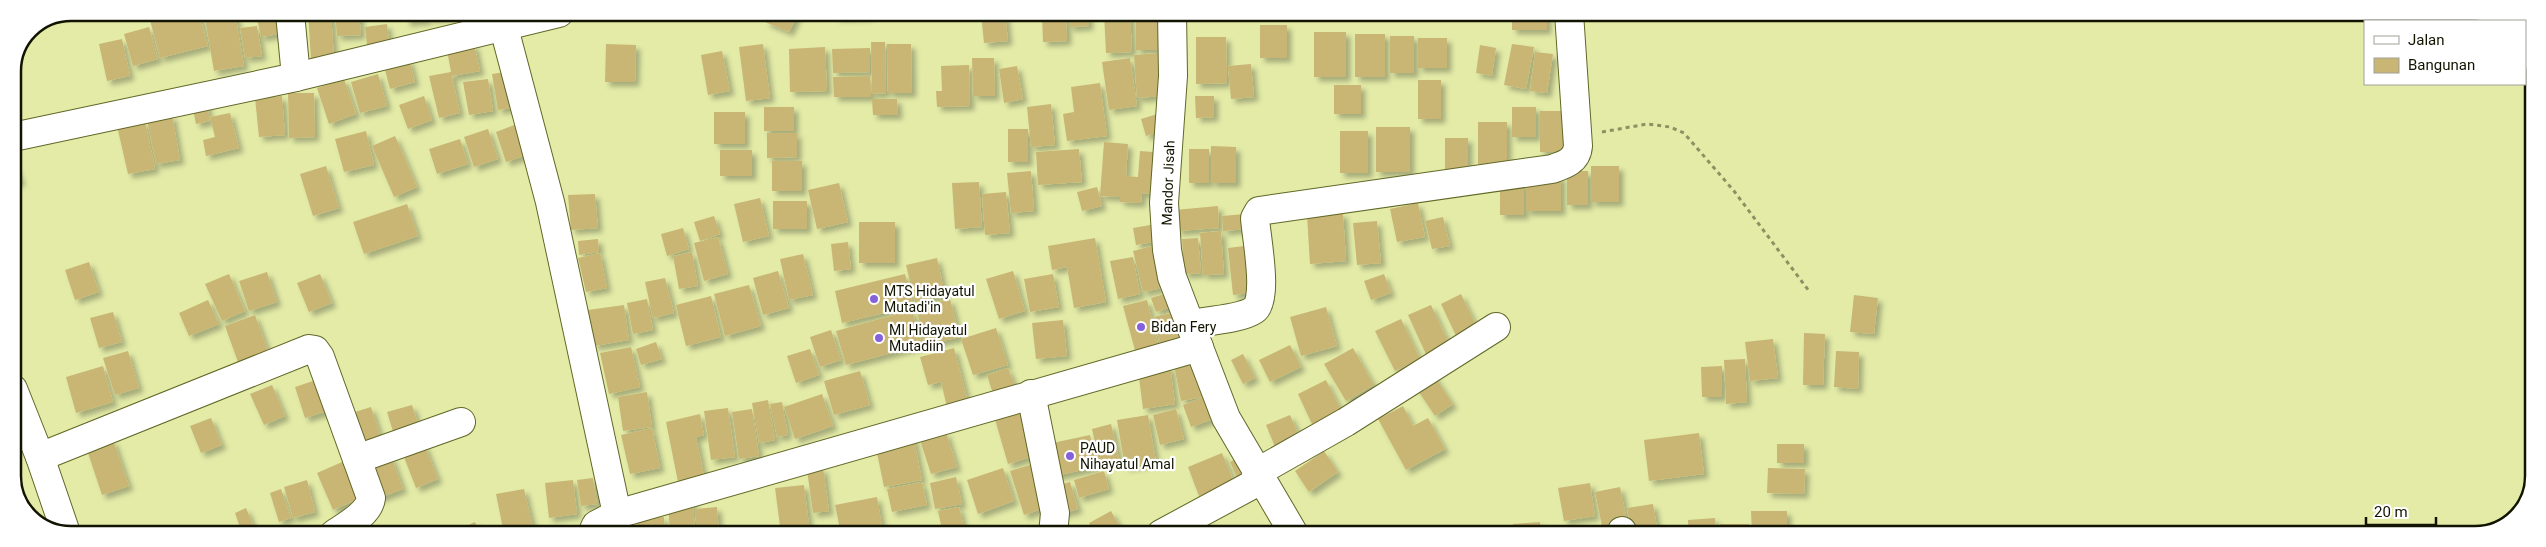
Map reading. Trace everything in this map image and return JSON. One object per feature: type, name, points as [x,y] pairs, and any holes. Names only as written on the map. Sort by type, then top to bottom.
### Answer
[{"type":"street","points":[[291,21],[296,77]]},
{"type":"street","points":[[21,136],[296,77],[504,28],[520,21]]},
{"type":"street","name":"Mandor Jisah","points":[[1172,21],[1173,76],[1164,203],[1165,228],[1172,277],[1226,418],[1289,526]]},
{"type":"street","points":[[596,526],[617,514],[1030,394],[1194,335],[1246,313],[1256,308],[1260,303],[1261,290],[1255,218],[1259,211],[1563,166],[1574,159],[1578,151],[1570,21]]},
{"type":"street","points":[[504,28],[550,202],[617,514]]},
{"type":"street","points":[[1174,526],[1259,476],[1496,327]]},
{"type":"street","points":[[40,457],[309,349],[315,350],[320,357],[371,498],[370,505],[365,512],[345,526]]},
{"type":"street","points":[[1030,394],[1055,513],[1054,526]]},
{"type":"street","points":[[21,409],[63,525]]},
{"type":"street","points":[[357,459],[461,422]]},
{"type":"path","points":[[1577,138],[1647,124],[1678,129],[1734,191],[1809,291]]},
{"type":"building","points":[[150,21],[201,21],[208,46],[160,58]]},
{"type":"building","points":[[205,21],[236,21],[244,66],[214,71]]},
{"type":"building","points":[[258,21],[288,21],[290,32],[261,37]]},
{"type":"building","points":[[309,21],[332,21],[334,58],[311,59]]},
{"type":"building","points":[[336,21],[360,21],[361,35],[337,36]]},
{"type":"building","points":[[766,21],[794,21],[789,32]]},
{"type":"building","points":[[982,21],[1006,21],[1008,41],[984,43]]},
{"type":"building","points":[[1042,21],[1066,21],[1067,41],[1043,42]]},
{"type":"building","points":[[1069,21],[1089,21],[1089,26],[1069,27]]},
{"type":"building","points":[[1104,21],[1130,21],[1132,52],[1106,53]]},
{"type":"building","points":[[1136,21],[1164,21],[1165,50],[1136,50]]},
{"type":"building","points":[[1512,21],[1547,21],[1547,30],[1512,30]]},
{"type":"building","points":[[387,24],[389,42],[367,45],[365,27]]},
{"type":"building","points":[[1260,25],[1287,25],[1287,58],[1260,58]]},
{"type":"building","points":[[257,26],[262,56],[245,58],[240,28]]},
{"type":"building","points":[[149,27],[158,59],[133,66],[124,34]]},
{"type":"building","points":[[1314,32],[1346,32],[1346,77],[1314,77]]},
{"type":"building","points":[[1355,34],[1385,34],[1385,77],[1355,77]]},
{"type":"building","points":[[1390,36],[1414,36],[1414,73],[1390,73]]},
{"type":"building","points":[[1196,37],[1226,37],[1227,83],[1196,84]]},
{"type":"building","points":[[1418,38],[1447,38],[1447,68],[1418,68]]},
{"type":"building","points":[[122,39],[130,76],[107,81],[99,44]]},
{"type":"building","points":[[871,42],[885,42],[886,93],[872,94]]},
{"type":"building","points":[[474,44],[480,71],[452,76],[460,113],[439,118],[429,76],[451,72],[447,50]]},
{"type":"building","points":[[606,44],[636,45],[635,82],[605,82]]},
{"type":"building","points":[[763,44],[770,98],[746,101],[739,47]]},
{"type":"building","points":[[887,44],[911,44],[912,93],[888,93]]},
{"type":"building","points":[[1512,44],[1534,47],[1526,89],[1504,85]]},
{"type":"building","points":[[1480,45],[1496,48],[1492,76],[1476,73]]},
{"type":"building","points":[[825,47],[827,91],[790,92],[789,49]]},
{"type":"building","points":[[870,48],[870,72],[833,73],[832,49]]},
{"type":"building","points":[[722,51],[730,91],[708,95],[701,55]]},
{"type":"building","points":[[1535,52],[1553,54],[1547,93],[1530,91]]},
{"type":"building","points":[[1159,53],[1162,96],[1137,98],[1134,55]]},
{"type":"building","points":[[972,58],[994,58],[995,96],[973,96]]},
{"type":"building","points":[[1130,58],[1137,106],[1109,110],[1102,62]]},
{"type":"building","points":[[409,59],[415,82],[390,89],[384,66]]},
{"type":"building","points":[[1251,64],[1254,97],[1231,99],[1228,66]]},
{"type":"building","points":[[969,65],[970,106],[937,107],[936,91],[942,91],[941,66]]},
{"type":"building","points":[[1017,66],[1023,99],[1004,103],[999,69]]},
{"type":"building","points":[[513,71],[519,107],[498,110],[492,74]]},
{"type":"building","points":[[378,74],[387,106],[360,113],[351,82]]},
{"type":"building","points":[[870,76],[871,97],[834,97],[833,77]]},
{"type":"building","points":[[344,79],[356,114],[329,124],[317,88]]},
{"type":"building","points":[[488,79],[493,111],[469,115],[463,82]]},
{"type":"building","points":[[1418,80],[1441,80],[1441,119],[1418,119]]},
{"type":"building","points":[[1100,83],[1107,136],[1067,141],[1063,114],[1074,112],[1071,87]]},
{"type":"building","points":[[1334,85],[1361,85],[1361,114],[1334,114]]},
{"type":"building","points":[[288,93],[314,93],[315,137],[289,138]]},
{"type":"building","points":[[282,96],[285,135],[259,137],[255,98]]},
{"type":"building","points":[[424,96],[432,120],[408,129],[399,105]]},
{"type":"building","points":[[1195,96],[1214,96],[1214,117],[1196,118]]},
{"type":"building","points":[[872,99],[897,99],[898,115],[873,115]]},
{"type":"building","points":[[206,101],[210,121],[196,124],[192,104]]},
{"type":"building","points":[[1051,104],[1055,145],[1031,147],[1027,107]]},
{"type":"building","points":[[764,107],[794,107],[794,131],[764,131]]},
{"type":"building","points":[[1512,107],[1536,107],[1536,137],[1512,137]]},
{"type":"building","points":[[1540,111],[1565,111],[1565,152],[1540,152]]},
{"type":"building","points":[[714,112],[745,112],[745,144],[714,144]]},
{"type":"building","points":[[1164,112],[1169,129],[1146,136],[1141,119]]},
{"type":"building","points":[[230,113],[239,148],[206,156],[203,140],[215,137],[210,117]]},
{"type":"building","points":[[172,115],[180,160],[156,164],[147,120]]},
{"type":"building","points":[[145,121],[155,169],[128,174],[117,126]]},
{"type":"building","points":[[522,122],[533,153],[506,162],[496,132]]},
{"type":"building","points":[[1478,122],[1507,122],[1507,164],[1478,164]]},
{"type":"building","points":[[1376,127],[1410,127],[1410,172],[1376,172]]},
{"type":"building","points":[[488,129],[498,159],[474,167],[464,137]]},
{"type":"building","points":[[1008,129],[1028,129],[1028,162],[1008,162]]},
{"type":"building","points":[[366,131],[374,165],[344,172],[335,139]]},
{"type":"building","points":[[1340,131],[1368,131],[1368,173],[1340,173]]},
{"type":"building","points":[[767,133],[797,133],[797,157],[767,158]]},
{"type":"building","points":[[395,136],[417,187],[394,197],[372,146]]},
{"type":"building","points":[[1445,138],[1468,138],[1468,176],[1445,176]]},
{"type":"building","points":[[460,139],[468,164],[437,174],[429,149]]},
{"type":"building","points":[[1104,142],[1128,144],[1126,176],[1138,177],[1140,151],[1165,153],[1162,195],[1142,193],[1141,203],[1120,202],[1120,197],[1100,196]]},
{"type":"building","points":[[1211,146],[1236,147],[1236,183],[1211,183]]},
{"type":"building","points":[[1079,149],[1082,182],[1038,185],[1036,152]]},
{"type":"building","points":[[1189,149],[1209,149],[1209,183],[1189,183]]},
{"type":"building","points":[[720,150],[752,150],[752,176],[720,176]]},
{"type":"building","points":[[772,161],[802,161],[802,191],[772,191]]},
{"type":"building","points":[[326,166],[339,208],[313,216],[300,174]]},
{"type":"building","points":[[1591,166],[1619,166],[1619,202],[1591,202]]},
{"type":"building","points":[[1031,171],[1034,211],[1011,213],[1007,173]]},
{"type":"building","points":[[1567,171],[1588,171],[1588,205],[1567,205]]},
{"type":"building","points":[[1526,176],[1561,176],[1561,211],[1526,211]]},
{"type":"building","points":[[979,182],[982,227],[955,229],[952,183]]},
{"type":"building","points":[[1500,182],[1524,182],[1524,215],[1500,215]]},
{"type":"building","points":[[839,183],[848,222],[817,229],[808,190]]},
{"type":"building","points":[[1097,187],[1102,206],[1082,211],[1077,192]]},
{"type":"building","points":[[1006,192],[1010,233],[985,235],[982,194]]},
{"type":"building","points":[[595,194],[598,228],[571,230],[568,195]]},
{"type":"building","points":[[760,198],[769,236],[743,242],[734,204]]},
{"type":"building","points":[[773,201],[807,201],[807,229],[773,229]]},
{"type":"building","points":[[1418,203],[1425,237],[1397,242],[1390,209]]},
{"type":"building","points":[[407,204],[418,236],[364,254],[353,222]]},
{"type":"building","points":[[1218,206],[1219,228],[1177,231],[1175,210]]},
{"type":"building","points":[[1343,213],[1346,261],[1310,264],[1307,215]]},
{"type":"building","points":[[1245,214],[1246,229],[1223,231],[1222,216]]},
{"type":"building","points":[[714,216],[720,234],[700,241],[694,222]]},
{"type":"building","points":[[1443,217],[1450,246],[1432,249],[1425,221]]},
{"type":"building","points":[[1377,221],[1381,263],[1357,265],[1353,223]]},
{"type":"building","points":[[859,222],[895,222],[895,263],[859,263]]},
{"type":"building","points":[[1162,223],[1165,240],[1136,245],[1133,228]]},
{"type":"building","points":[[683,228],[689,249],[667,256],[661,234]]},
{"type":"building","points":[[1221,231],[1224,274],[1203,275],[1200,233]]},
{"type":"building","points":[[718,237],[728,274],[704,281],[694,243]]},
{"type":"building","points":[[1095,238],[1106,302],[1074,308],[1067,267],[1052,270],[1048,246]]},
{"type":"building","points":[[1198,238],[1201,273],[1184,274],[1182,239]]},
{"type":"building","points":[[598,239],[599,252],[579,255],[578,241]]},
{"type":"building","points":[[848,242],[851,269],[834,271],[831,244]]},
{"type":"building","points":[[1252,245],[1258,292],[1233,295],[1228,248]]},
{"type":"building","points":[[1152,246],[1162,288],[1143,292],[1133,251]]},
{"type":"building","points":[[692,252],[698,286],[679,289],[673,256]]},
{"type":"building","points":[[600,253],[607,288],[586,292],[578,258]]},
{"type":"building","points":[[803,254],[813,295],[789,300],[780,259]]},
{"type":"building","points":[[1133,257],[1140,294],[1118,299],[1110,261]]},
{"type":"building","name":"MTS Hidayatul Mutadi'in","points":[[937,258],[945,295],[915,302],[906,265]]},
{"type":"building","points":[[89,262],[99,292],[75,300],[65,270]]},
{"type":"building","points":[[778,271],[789,308],[763,315],[753,278]]},
{"type":"building","points":[[1013,271],[1025,311],[999,319],[986,279]]},
{"type":"building","points":[[267,272],[277,302],[249,311],[239,281]]},
{"type":"building","points":[[229,274],[245,311],[222,321],[205,284]]},
{"type":"building","points":[[320,274],[332,303],[309,312],[297,283]]},
{"type":"building","name":"MTS Hidayatul Mutadi'in","points":[[905,274],[913,306],[842,323],[835,291]]},
{"type":"building","points":[[1053,274],[1059,307],[1030,312],[1024,279]]},
{"type":"building","points":[[1384,274],[1391,293],[1371,300],[1364,281]]},
{"type":"building","points":[[665,278],[674,313],[653,318],[645,282]]},
{"type":"building","points":[[749,285],[761,326],[725,336],[714,294]]},
{"type":"building","points":[[1174,291],[1178,305],[1156,312],[1151,298]]},
{"type":"building","points":[[1461,294],[1480,334],[1460,344],[1441,304]]},
{"type":"building","points":[[1854,295],[1878,298],[1874,334],[1850,332]]},
{"type":"building","points":[[711,296],[721,337],[686,346],[676,305]]},
{"type":"building","points":[[647,299],[653,330],[633,334],[627,303]]},
{"type":"building","points":[[950,299],[960,337],[925,345],[916,307]]},
{"type":"building","points":[[208,300],[219,324],[189,336],[179,313]]},
{"type":"building","name":"Bidan Fery","points":[[1147,300],[1159,348],[1136,354],[1123,306]]},
{"type":"building","points":[[624,305],[629,340],[594,346],[588,310]]},
{"type":"building","points":[[1431,305],[1453,352],[1430,363],[1408,315]]},
{"type":"building","points":[[1326,307],[1337,346],[1301,356],[1290,317]]},
{"type":"building","name":"MI Hidayatul Mutadiin","points":[[912,310],[922,345],[846,365],[836,331]]},
{"type":"building","points":[[1183,310],[1191,342],[1161,350],[1154,317]]},
{"type":"building","points":[[113,312],[122,342],[99,348],[90,318]]},
{"type":"building","points":[[255,315],[268,351],[238,362],[225,326]]},
{"type":"building","points":[[1401,319],[1420,359],[1395,371],[1375,331]]},
{"type":"building","points":[[1063,320],[1067,356],[1036,359],[1032,323]]},
{"type":"building","points":[[996,328],[1008,365],[973,375],[961,339]]},
{"type":"building","points":[[831,330],[841,360],[820,367],[810,337]]},
{"type":"building","points":[[1804,333],[1825,334],[1823,385],[1803,385]]},
{"type":"building","points":[[1773,339],[1778,378],[1750,381],[1745,342]]},
{"type":"building","points":[[656,342],[662,359],[641,365],[636,349]]},
{"type":"building","points":[[1290,345],[1301,367],[1270,382],[1259,360]]},
{"type":"building","points":[[631,347],[640,387],[609,394],[600,353]]},
{"type":"building","points":[[954,348],[968,402],[947,407],[941,382],[928,385],[920,357]]},
{"type":"building","points":[[1353,348],[1374,385],[1346,401],[1324,364]]},
{"type":"building","points":[[810,349],[819,375],[796,383],[787,356]]},
{"type":"building","points":[[128,351],[139,388],[115,395],[103,358]]},
{"type":"building","points":[[1836,351],[1859,352],[1858,389],[1834,387]]},
{"type":"building","points":[[1243,354],[1255,378],[1243,384],[1231,360]]},
{"type":"building","points":[[1745,359],[1747,402],[1726,404],[1724,360]]},
{"type":"building","points":[[1196,360],[1203,397],[1181,401],[1174,365]]},
{"type":"building","points":[[103,366],[113,402],[76,413],[66,377]]},
{"type":"building","points":[[1170,366],[1175,404],[1143,409],[1138,370]]},
{"type":"building","points":[[1722,366],[1722,397],[1702,397],[1701,367]]},
{"type":"building","points":[[1008,368],[1015,387],[993,394],[987,375]]},
{"type":"building","points":[[860,371],[870,405],[834,415],[824,381]]},
{"type":"building","points":[[1431,371],[1453,404],[1435,416],[1413,383]]},
{"type":"building","points":[[316,380],[327,411],[305,418],[295,387]]},
{"type":"building","points":[[1326,380],[1341,410],[1312,424],[1298,394]]},
{"type":"building","points":[[272,385],[285,416],[264,425],[250,394]]},
{"type":"building","points":[[647,392],[652,427],[623,431],[618,397]]},
{"type":"building","points":[[822,394],[833,426],[795,439],[784,407]]},
{"type":"building","points":[[1204,397],[1213,419],[1191,427],[1183,405]]},
{"type":"building","points":[[768,400],[775,440],[759,443],[752,403]]},
{"type":"building","points":[[782,402],[788,435],[777,437],[770,404]]},
{"type":"building","points":[[412,405],[420,430],[395,438],[387,412]]},
{"type":"building","points":[[1403,406],[1413,426],[1428,418],[1445,449],[1406,470],[1378,419]]},
{"type":"building","points":[[371,407],[383,444],[357,453],[345,415]]},
{"type":"building","points":[[728,408],[735,457],[711,460],[704,411]]},
{"type":"building","points":[[1020,408],[1034,456],[1008,464],[994,416]]},
{"type":"building","points":[[752,409],[759,456],[739,459],[732,412]]},
{"type":"building","points":[[1176,409],[1184,439],[1160,445],[1153,415]]},
{"type":"building","points":[[700,414],[704,435],[696,437],[704,476],[678,482],[666,422]]},
{"type":"building","points":[[1148,415],[1156,462],[1125,467],[1117,420]]},
{"type":"building","points":[[1290,415],[1300,438],[1276,449],[1266,425]]},
{"type":"building","points":[[211,418],[222,445],[201,453],[190,426]]},
{"type":"building","points":[[1111,424],[1119,459],[1100,464],[1092,429]]},
{"type":"building","points":[[652,428],[660,468],[630,474],[621,435]]},
{"type":"building","points":[[946,432],[957,467],[931,474],[920,440]]},
{"type":"building","points":[[1699,433],[1704,474],[1649,481],[1644,440]]},
{"type":"building","points":[[913,435],[922,480],[884,487],[875,443]]},
{"type":"building","name":"PAUD Nihayatul Amal","points":[[1090,435],[1097,467],[1050,477],[1043,445]]},
{"type":"building","points":[[113,440],[129,486],[102,495],[87,450]]},
{"type":"building","points":[[424,444],[438,479],[416,488],[402,452]]},
{"type":"building","points":[[1777,444],[1804,444],[1804,463],[1777,463]]},
{"type":"building","points":[[1324,451],[1338,472],[1309,492],[1295,471]]},
{"type":"building","points":[[1222,453],[1234,482],[1199,496],[1188,467]]},
{"type":"building","points":[[1244,455],[1253,475],[1239,482],[1230,462]]},
{"type":"building","points":[[391,456],[403,489],[376,499],[364,465]]},
{"type":"building","points":[[349,459],[365,496],[333,510],[317,473]]},
{"type":"building","points":[[1040,462],[1054,505],[1024,515],[1010,471]]},
{"type":"building","points":[[823,468],[829,511],[813,513],[807,470]]},
{"type":"building","points":[[1003,468],[1014,501],[978,514],[967,480]]},
{"type":"building","points":[[1768,468],[1805,469],[1804,494],[1767,493]]},
{"type":"building","points":[[1104,471],[1109,489],[1079,498],[1074,480]]},
{"type":"building","points":[[956,477],[962,504],[935,509],[930,483]]},
{"type":"building","points":[[593,478],[597,504],[581,506],[577,480]]},
{"type":"building","points":[[307,480],[315,512],[293,518],[284,487]]},
{"type":"building","points":[[573,480],[577,514],[549,518],[545,483]]},
{"type":"building","points":[[922,482],[927,505],[892,512],[887,489]]},
{"type":"building","points":[[1070,482],[1078,509],[1060,514],[1052,487]]},
{"type":"building","points":[[1590,483],[1595,516],[1564,521],[1558,488]]},
{"type":"building","points":[[804,485],[809,526],[780,526],[775,488]]},
{"type":"building","points":[[1620,487],[1627,521],[1602,526],[1595,492]]},
{"type":"building","points":[[281,489],[291,518],[279,522],[270,493]]},
{"type":"building","points":[[524,489],[533,526],[502,526],[496,494]]},
{"type":"building","points":[[877,497],[882,526],[839,526],[835,505]]},
{"type":"building","points":[[693,500],[695,526],[670,526],[668,502]]},
{"type":"building","points":[[1653,504],[1657,526],[1630,526],[1627,508]]},
{"type":"building","points":[[717,507],[718,526],[696,526],[695,509]]},
{"type":"building","points":[[959,507],[964,526],[941,526],[938,511]]},
{"type":"building","points":[[246,508],[253,525],[240,526],[235,513]]},
{"type":"building","points":[[1111,511],[1119,526],[1091,526],[1089,523]]},
{"type":"building","points":[[1751,511],[1787,511],[1787,526],[1752,526]]},
{"type":"building","points":[[664,517],[665,526],[637,526],[637,519]]},
{"type":"building","points":[[1715,518],[1716,526],[1688,526],[1688,520]]},
{"type":"building","points":[[475,522],[477,526],[466,526]]},
{"type":"building","points":[[1540,522],[1540,526],[1513,526],[1513,524]]},
{"type":"building","points":[[1720,524],[1749,524],[1749,526],[1720,526]]},
{"type":"place","name":"MTS Hidayatul Mutadi'in","points":[[874,299]]},
{"type":"place","name":"Bidan Fery","points":[[1141,327]]},
{"type":"place","name":"MI Hidayatul Mutadiin","points":[[879,338]]},
{"type":"place","name":"PAUD Nihayatul Amal","points":[[1070,456]]}]
